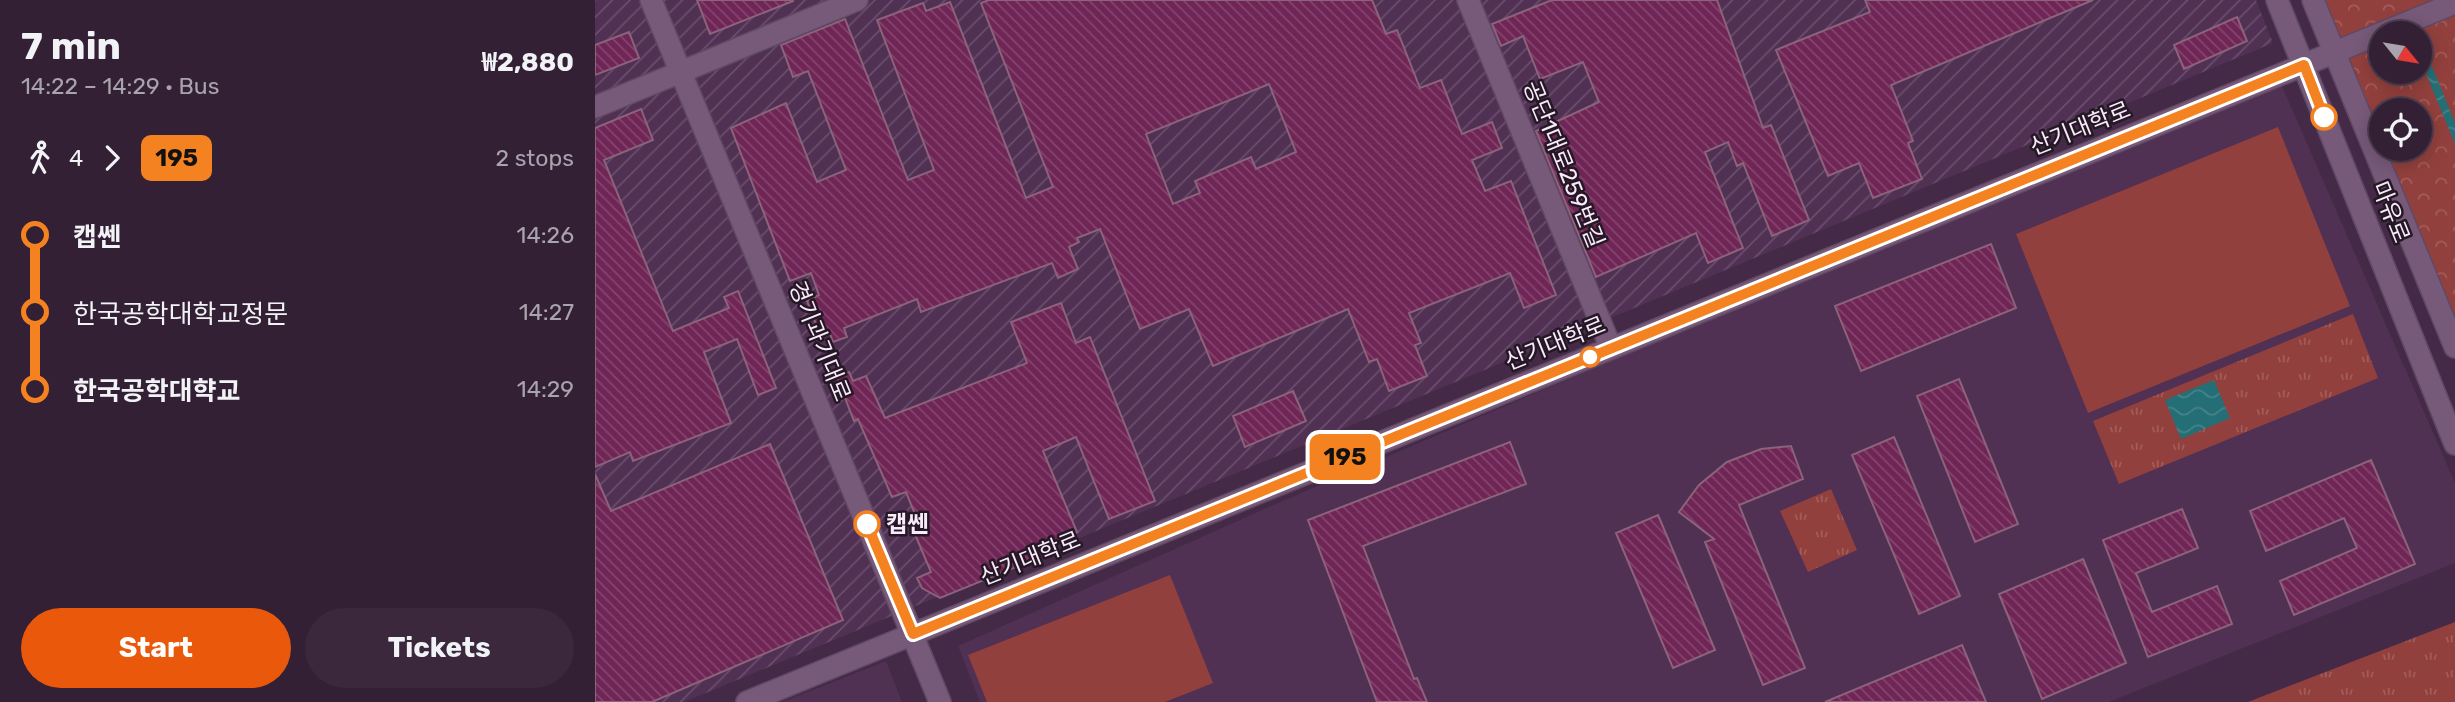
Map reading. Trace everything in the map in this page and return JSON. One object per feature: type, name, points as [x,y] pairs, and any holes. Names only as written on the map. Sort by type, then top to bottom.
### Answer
[{"type":"street","name":"경기과기대로","points":[[652,0],[940,702]]},
{"type":"street","points":[[595,107],[857,0]]},
{"type":"street","name":"공단1대로259번길","points":[[1468,0],[1611,348]]},
{"type":"street","name":"마유로","points":[[2277,0],[2455,444]]},
{"type":"street","name":"마유로","points":[[2313,0],[2455,347]]},
{"type":"street","name":"산기대학로","points":[[2412,21],[2455,3]]},
{"type":"street","name":"산기대학로","points":[[747,702],[2369,39]]},
{"type":"shaded area","points":[[595,0],[2256,0],[2273,43],[684,702],[595,702]]},
{"type":"shaded area","points":[[2278,77],[2455,483],[2455,563],[2109,702],[980,702],[958,646],[1280,502]]},
{"type":"shaded area","points":[[886,661],[902,702],[782,702]]},
{"type":"green space","points":[[2314,0],[2455,0],[2455,345],[2380,161],[2432,161],[2432,98],[2369,98],[2369,135]]},
{"type":"green space","points":[[2278,127],[2350,306],[2088,413],[2016,234]]},
{"type":"green space","points":[[2353,314],[2378,378],[2119,484],[2093,421]]},
{"type":"green space","points":[[1831,489],[1857,550],[1808,572],[1780,511]]},
{"type":"green space","points":[[1170,575],[1213,683],[1165,702],[987,702],[968,655]]},
{"type":"green space","points":[[2455,622],[2455,702],[2248,702]]},
{"type":"water","points":[[2433,69],[2455,123],[2455,144],[2430,84],[2433,84]]},
{"type":"water","points":[[2214,380],[2230,418],[2181,439],[2165,400]]},
{"type":"building","points":[[697,0],[793,0],[793,1],[710,34]]},
{"type":"building","points":[[989,0],[1372,0],[1386,34],[1397,30],[1420,88],[1441,80],[1462,134],[1492,122],[1502,148],[1472,160],[1485,191],[1511,181],[1556,295],[1524,308],[1510,273],[1409,313],[1421,343],[1415,345],[1427,376],[1389,391],[1377,359],[1369,362],[1348,309],[1213,366],[1189,309],[1140,329],[1100,229],[1077,238],[1079,242],[1069,247],[1078,269],[1058,278],[1052,263],[921,312],[917,299],[844,328],[847,337],[833,342],[830,334],[821,337],[807,301],[819,295],[811,273],[790,281],[731,128],[786,103],[817,182],[846,170],[808,71],[793,77],[781,45],[845,19],[908,180],[934,170],[877,20],[923,3],[926,11],[950,2],[1026,198],[1053,187],[981,3]],"holes":[[[1269,84],[1296,152],[1256,169],[1251,157],[1195,181],[1200,193],[1173,204],[1146,134]]]},
{"type":"building","points":[[1552,0],[1717,0],[1763,128],[1771,125],[1809,220],[1772,236],[1743,163],[1737,166],[1728,142],[1705,152],[1743,248],[1708,263],[1696,233],[1596,277],[1536,131],[1599,102],[1583,62],[1540,79],[1523,36],[1501,46],[1492,24]]},
{"type":"building","points":[[1865,0],[2093,0],[1891,85],[1913,141],[1908,143],[1922,179],[1873,198],[1859,163],[1828,176],[1776,50],[1870,12]]},
{"type":"building","points":[[2237,17],[2247,41],[2184,69],[2174,45]]},
{"type":"building","points":[[629,32],[639,58],[595,75],[595,45]]},
{"type":"building","points":[[641,109],[653,140],[604,160],[673,331],[729,308],[724,297],[738,291],[776,388],[758,395],[737,339],[704,352],[731,423],[633,461],[630,452],[595,467],[595,128]]},
{"type":"building","points":[[1991,244],[2016,308],[1861,371],[1835,306]]},
{"type":"building","points":[[1061,303],[1076,343],[1090,337],[1155,501],[1109,519],[1076,437],[1043,451],[1077,532],[1036,549],[1038,556],[1026,563],[940,598],[922,588],[917,578],[931,572],[914,532],[921,529],[906,492],[892,497],[858,419],[854,421],[837,377],[849,372],[853,381],[866,376],[885,418],[1027,363],[1011,322]]},
{"type":"building","points":[[1959,379],[2018,524],[1975,542],[1917,396]]},
{"type":"building","points":[[1293,391],[1306,421],[1245,447],[1233,416]]},
{"type":"building","points":[[1894,437],[1960,596],[1919,614],[1852,455]]},
{"type":"building","points":[[1510,442],[1526,484],[1363,546],[1414,679],[1417,678],[1427,702],[1377,702],[1308,520]]},
{"type":"building","points":[[770,444],[843,620],[652,702],[595,702],[595,474],[611,511]]},
{"type":"building","points":[[1791,446],[1803,479],[1739,505],[1805,668],[1763,685],[1705,542],[1714,539],[1679,512],[1699,485],[1727,462],[1761,449]]},
{"type":"building","points":[[2371,460],[2415,564],[2294,615],[2280,581],[2357,548],[2344,518],[2266,551],[2250,511]]},
{"type":"building","points":[[2182,509],[2198,548],[2136,573],[2152,612],[2217,586],[2232,624],[2148,657],[2103,540]]},
{"type":"building","points":[[1658,515],[1715,650],[1673,668],[1616,533]]},
{"type":"building","points":[[2083,559],[2126,663],[2042,699],[1999,594]]},
{"type":"building","points":[[1962,645],[1986,702],[1825,702]]},
{"type":"bus line","name":"195","points":[[867,524],[913,634],[2304,65],[2324,117]]},
{"type":"place","name":"캡쎈","points":[[867,524]]}]
